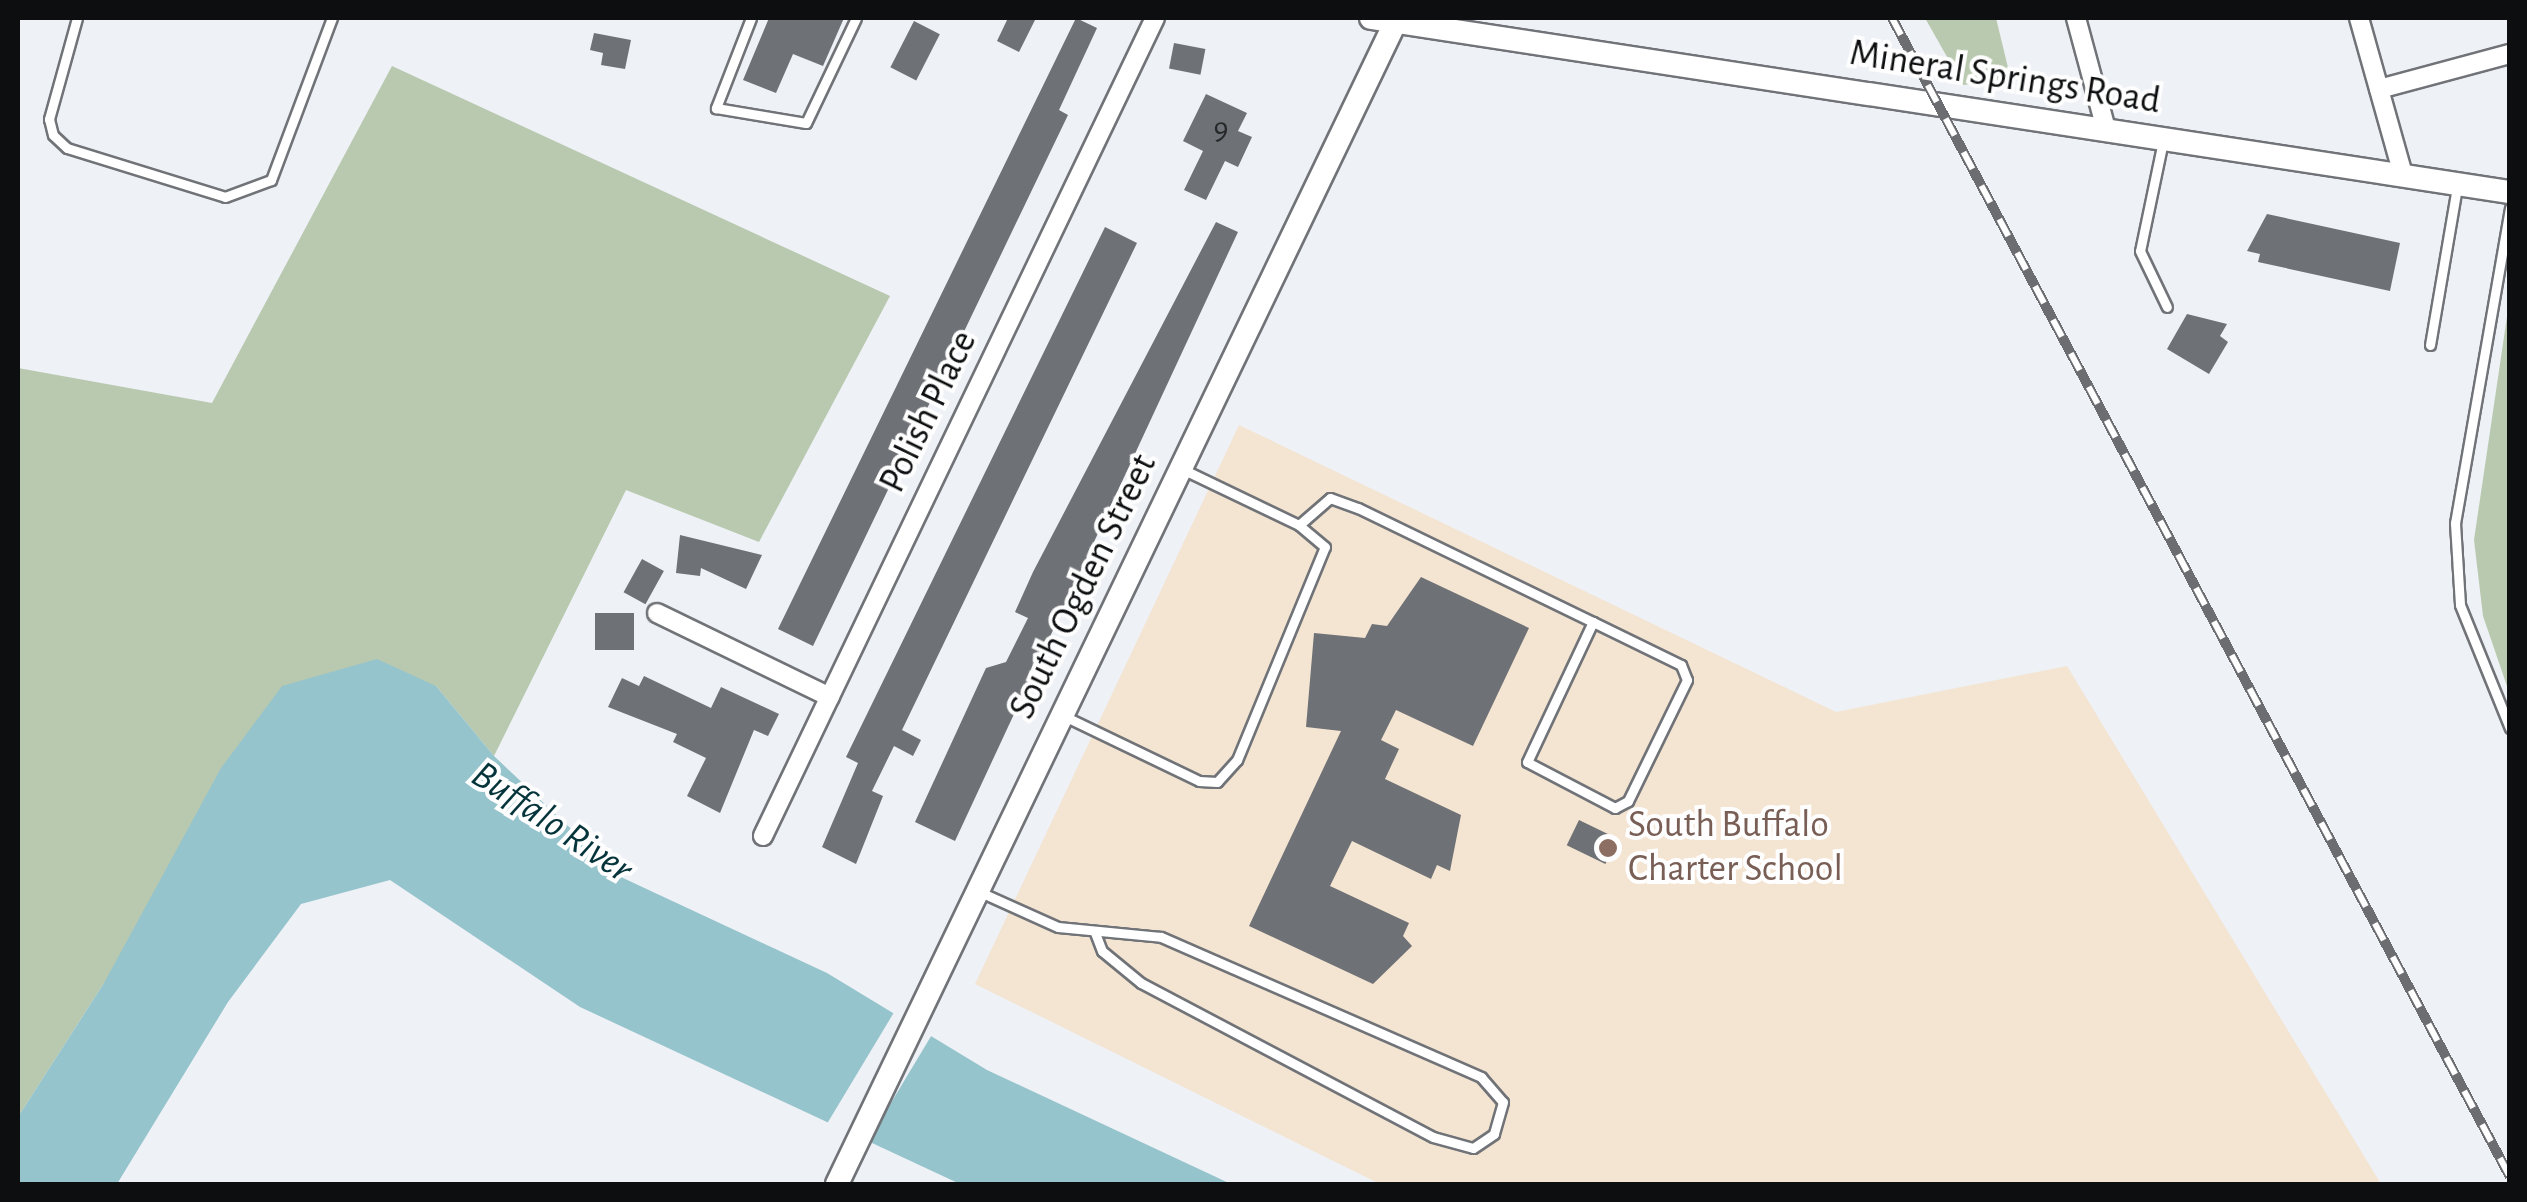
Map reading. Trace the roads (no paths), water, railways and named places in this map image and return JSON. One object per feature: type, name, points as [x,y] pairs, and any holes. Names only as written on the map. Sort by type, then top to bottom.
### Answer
[{"type":"street","name":"Polish Place","points":[[763,836],[1155,18]]},
{"type":"street","name":"Mineral Springs Road","points":[[1372,18],[2510,192]]},
{"type":"street","points":[[2076,18],[2106,129]]},
{"type":"street","points":[[2360,18],[2403,176]]},
{"type":"street","name":"South Ogden Street","points":[[837,1184],[1396,22]]},
{"type":"street","points":[[2379,89],[2510,54]]},
{"type":"street","points":[[658,613],[830,696]]},
{"type":"lane","points":[[77,18],[49,119],[53,135],[66,148],[225,197],[271,180],[332,18]]},
{"type":"lane","points":[[751,18],[716,108],[806,123],[856,18]]},
{"type":"lane","points":[[2164,138],[2140,251],[2167,307]]},
{"type":"lane","points":[[2430,345],[2457,184]]},
{"type":"lane","points":[[2510,208],[2504,274],[2456,524],[2460,605],[2510,728]]},
{"type":"lane","points":[[1061,714],[1181,772],[1217,782],[1237,760],[1327,560],[1299,524],[1180,468]]},
{"type":"lane","points":[[1299,524],[1330,498],[1593,622],[1686,670],[1628,801],[1615,808],[1527,762],[1593,622]]},
{"type":"lane","points":[[977,891],[1043,922],[1096,933],[1117,927],[1161,937],[1481,1076],[1503,1102],[1494,1134],[1474,1148],[1433,1137],[1141,984],[1102,952],[1096,933]]},
{"type":"water","name":"Buffalo River","points":[[377,659],[436,686],[494,756],[623,878],[827,973],[987,1070],[1231,1184],[960,1184],[580,1007],[390,880],[301,904],[228,1002],[117,1184],[18,1184],[18,1117],[104,983],[221,768],[282,686]]},
{"type":"railway","points":[[1892,18],[2510,1177]]},
{"type":"place","name":"South Buffalo Charter School","points":[[1608,848]]}]
